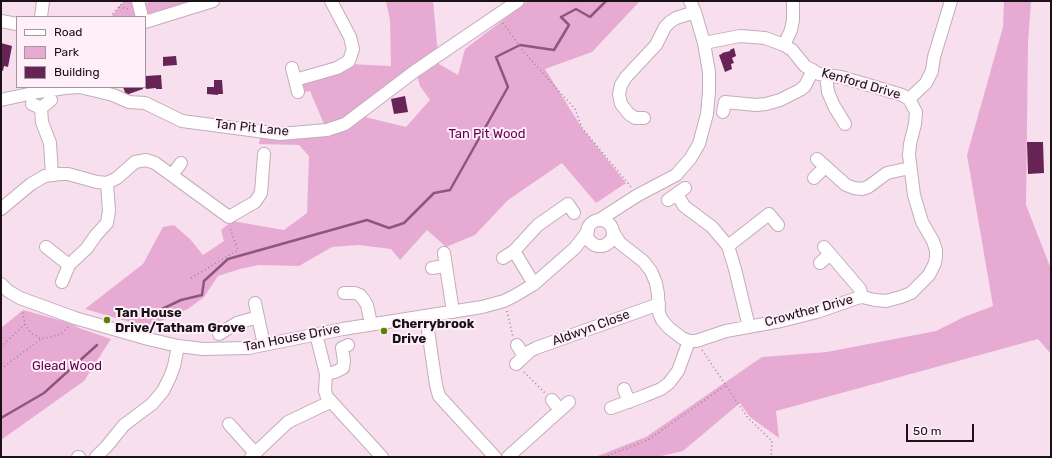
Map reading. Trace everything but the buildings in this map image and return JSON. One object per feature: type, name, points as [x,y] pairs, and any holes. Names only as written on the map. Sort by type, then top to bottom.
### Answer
[{"type":"street","points":[[41,16],[43,1]]},
{"type":"street","points":[[138,1],[142,16]]},
{"type":"street","points":[[146,22],[212,1]]},
{"type":"street","points":[[298,92],[293,74],[337,68],[349,61],[353,50],[350,36],[331,1]]},
{"type":"street","name":"Tan Pit Lane","points":[[84,88],[113,95],[129,102],[145,103],[182,121],[280,134],[327,130],[345,124],[415,71],[518,1]]},
{"type":"street","points":[[784,45],[791,30],[793,20],[793,1]]},
{"type":"street","points":[[910,99],[926,83],[932,71],[934,57],[951,1]]},
{"type":"street","points":[[626,248],[594,244],[589,239],[588,232],[591,224],[638,195],[676,175],[690,159],[699,144],[705,127],[710,92],[709,72],[704,43],[692,7],[670,22],[646,58],[632,71],[621,85],[619,94],[621,104],[629,114],[635,118],[644,118]]},
{"type":"street","points":[[1,21],[16,24]]},
{"type":"street","name":"Kenford Drive","points":[[704,43],[733,37],[751,36],[765,38],[784,45],[792,50],[805,66],[819,74],[841,77],[902,95],[910,99]]},
{"type":"street","points":[[725,102],[756,106],[780,100],[805,86],[813,70]]},
{"type":"street","points":[[826,75],[828,92],[834,106],[846,124]]},
{"type":"street","name":"Tan Pit Lane","points":[[1,100],[65,88]]},
{"type":"street","name":"Crowther Drive","points":[[692,341],[726,331],[781,321],[817,312],[862,297],[886,301],[901,297],[911,293],[929,275],[936,257],[936,250],[917,209],[909,155],[916,112],[910,99]]},
{"type":"street","points":[[51,100],[36,106],[50,143],[52,175]]},
{"type":"street","points":[[1,209],[31,184],[45,176],[68,174],[97,182],[107,183],[117,178],[132,163],[140,160],[150,160],[172,175],[229,221],[255,202],[261,193],[264,154]]},
{"type":"street","points":[[172,175],[181,163]]},
{"type":"street","points":[[814,178],[821,163],[846,185],[862,189],[868,187],[887,173],[910,168]]},
{"type":"street","points":[[62,282],[69,264],[87,248],[107,223],[109,210],[107,183]]},
{"type":"street","points":[[677,194],[684,206],[712,226],[728,246],[736,269],[749,327]]},
{"type":"street","points":[[503,258],[514,251],[538,225],[568,204],[574,213]]},
{"type":"street","points":[[575,248],[608,243],[611,240],[617,209]]},
{"type":"street","points":[[728,246],[773,210],[778,225]]},
{"type":"street","points":[[599,220],[607,222],[620,243],[643,261],[651,272],[656,283],[659,312],[662,320],[678,335],[692,341],[678,371],[669,383],[661,389],[610,408]]},
{"type":"street","name":"Tan House Drive","points":[[1,284],[20,298],[76,318],[125,333],[178,346],[203,350],[248,348],[371,324],[482,307],[504,301],[534,284],[575,248],[588,232]]},
{"type":"street","points":[[46,248],[69,264]]},
{"type":"street","points":[[820,263],[827,250],[860,289],[862,297]]},
{"type":"street","points":[[514,251],[534,284]]},
{"type":"street","points":[[444,253],[453,312]]},
{"type":"street","points":[[432,268],[446,266]]},
{"type":"street","points":[[344,293],[355,293],[362,291],[371,324]]},
{"type":"street","points":[[255,304],[264,344]]},
{"type":"street","name":"Aldwyn Close","points":[[520,360],[536,348],[659,304]]},
{"type":"street","points":[[426,316],[439,396],[495,457]]},
{"type":"street","points":[[223,327],[258,317]]},
{"type":"street","points":[[316,334],[326,374],[326,391],[330,402],[378,456]]},
{"type":"street","points":[[326,374],[336,372],[343,368],[344,361],[342,348],[348,344]]},
{"type":"street","points":[[517,345],[520,360]]},
{"type":"street","points":[[96,457],[124,425],[152,404],[163,390],[174,366],[178,346]]},
{"type":"street","points":[[624,389],[629,402]]},
{"type":"street","points":[[508,457],[565,406],[552,400]]},
{"type":"street","points":[[229,424],[253,455],[288,422],[330,402]]},
{"type":"path","points":[[111,16],[124,1]]},
{"type":"path","points":[[498,15],[516,42],[574,109],[582,128],[638,195]]},
{"type":"path","points":[[191,278],[238,250],[229,221]]},
{"type":"path","points":[[20,298],[25,324],[32,333],[41,339]]},
{"type":"path","points":[[504,301],[514,342],[517,345]]},
{"type":"path","points":[[1,369],[41,339],[61,334],[76,318]]},
{"type":"path","points":[[1,348],[25,324]]},
{"type":"path","points":[[692,341],[726,385],[748,418],[772,441],[771,457]]},
{"type":"path","points":[[520,360],[552,400]]},
{"type":"path","points":[[604,457],[648,440],[726,385]]},
{"type":"green space","points":[[124,1],[138,1],[139,5],[153,1],[213,1],[146,17],[112,16]]},
{"type":"green space","name":"Tan Pit Wood","points":[[386,1],[433,1],[439,64],[458,75],[465,49],[528,1],[639,1],[592,52],[545,69],[582,128],[626,183],[596,203],[562,163],[508,200],[475,235],[446,247],[427,230],[400,260],[391,249],[359,245],[332,247],[299,266],[259,265],[240,269],[218,276],[204,297],[188,309],[147,327],[85,309],[143,264],[163,227],[174,225],[190,239],[203,255],[224,241],[221,230],[232,221],[284,230],[307,213],[309,156],[299,145],[259,144],[262,127],[320,128],[324,124],[310,91],[305,92],[301,81],[350,64],[391,66],[390,20]],"holes":[[[415,68],[420,86],[430,100],[406,127],[357,115]]]},
{"type":"green space","points":[[1004,1],[1031,1],[1028,43],[1026,205],[1051,269],[1051,354],[1038,339],[776,411],[779,438],[750,417],[740,403],[683,451],[657,457],[595,457],[646,437],[762,357],[827,352],[936,331],[964,317],[993,306],[967,155],[1003,27]]},
{"type":"green space","name":"Glead Wood","points":[[23,310],[70,323],[79,328],[111,339],[84,381],[1,440],[1,328]]},
{"type":"waterway","points":[[143,318],[181,300],[202,295],[204,281],[228,259],[367,220],[389,228],[404,223],[434,193],[450,190],[508,87],[496,57],[520,45],[554,50],[569,25],[561,17],[576,9],[590,17],[606,1]]},
{"type":"waterway","points":[[1,418],[44,393],[97,345]]},
{"type":"place","name":"Tan House Drive/Tatham Grove","points":[[107,320]]},
{"type":"place","name":"Cherrybrook Drive","points":[[384,331]]}]
